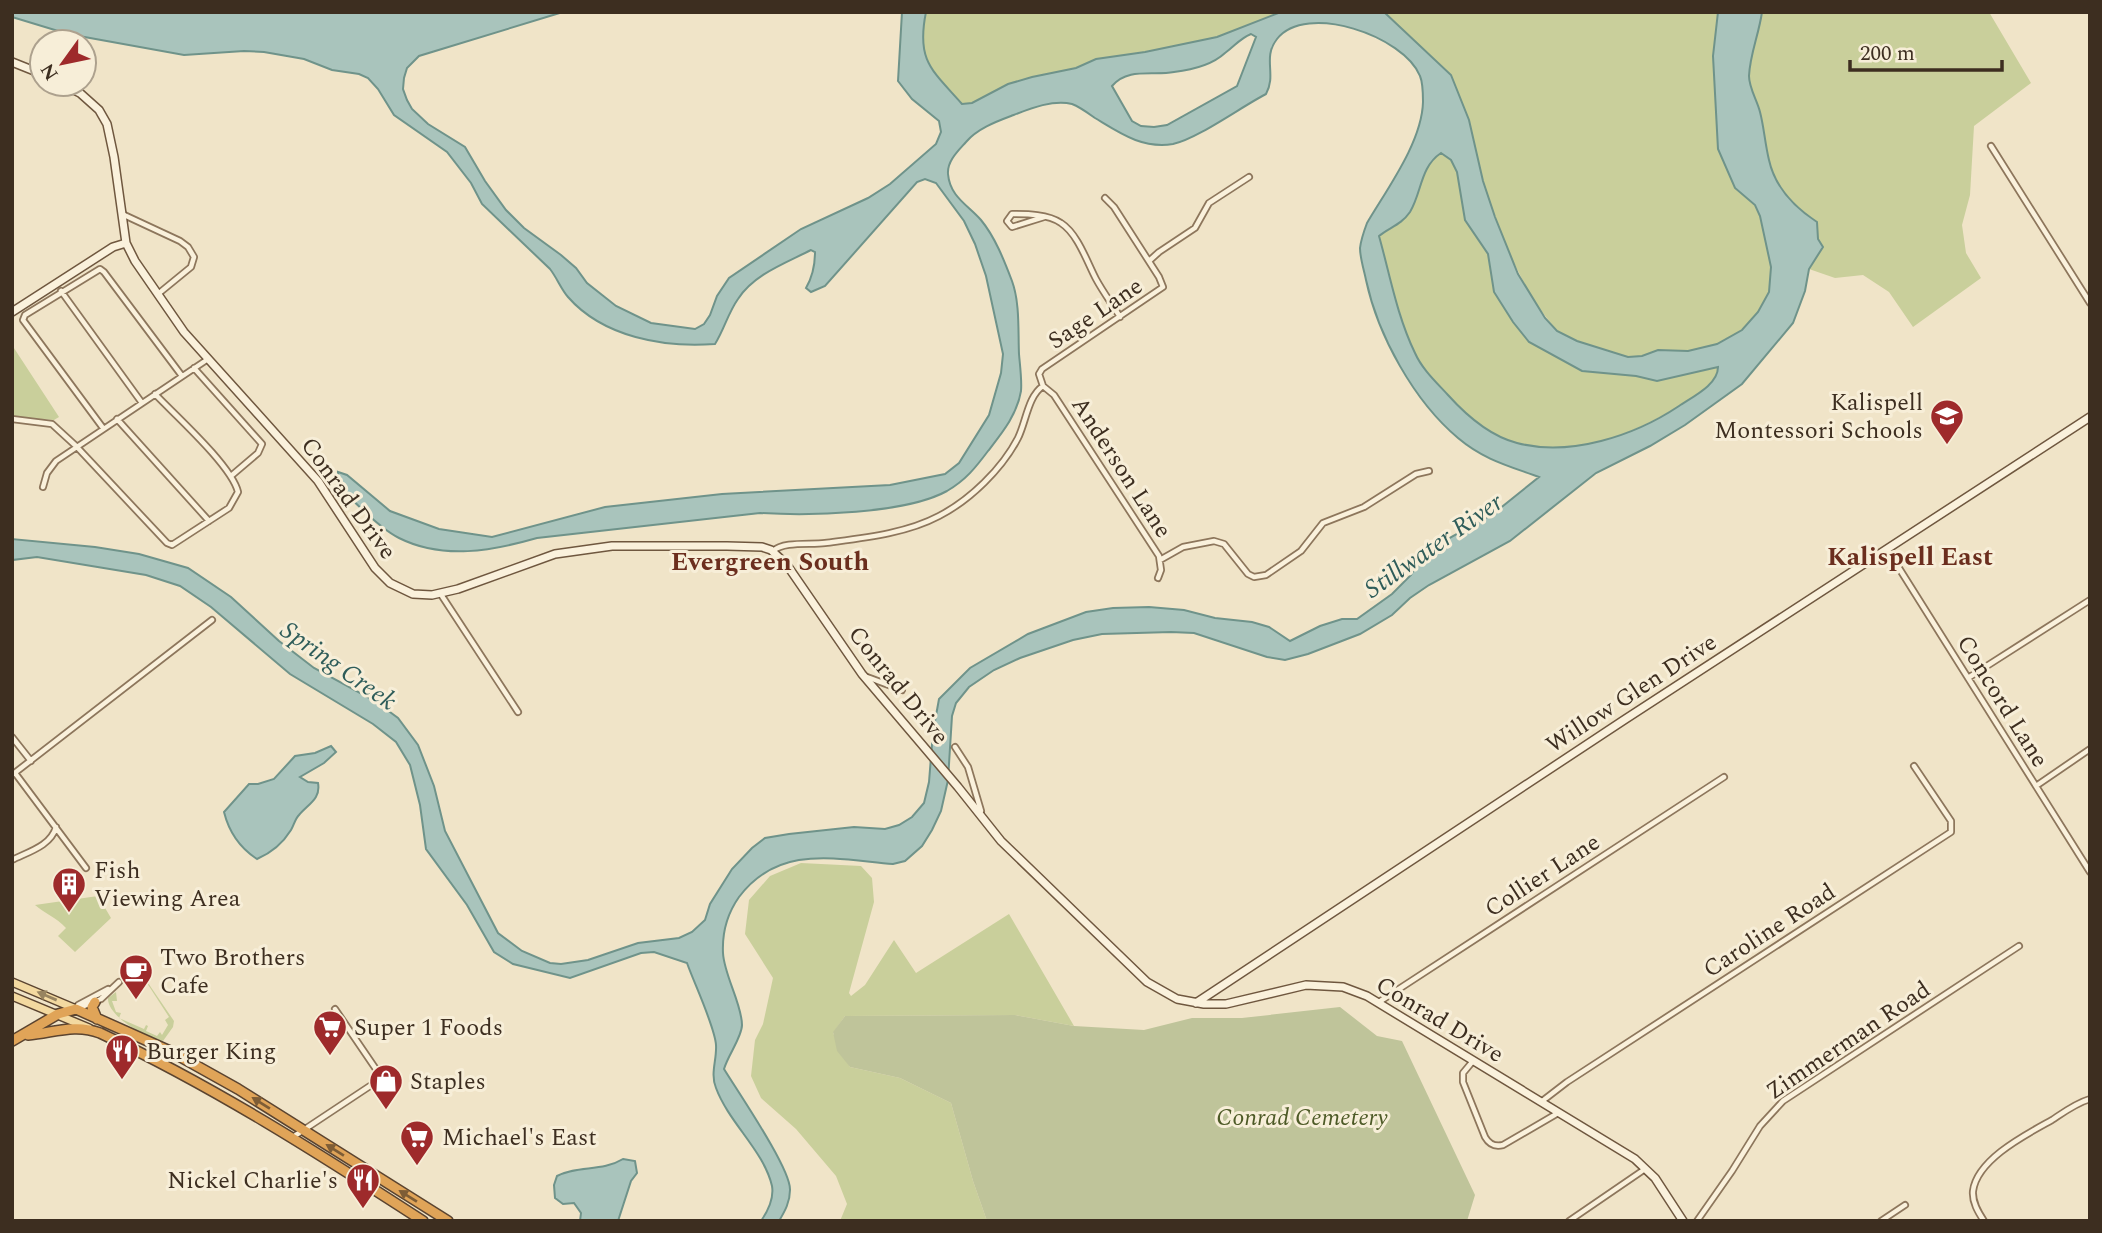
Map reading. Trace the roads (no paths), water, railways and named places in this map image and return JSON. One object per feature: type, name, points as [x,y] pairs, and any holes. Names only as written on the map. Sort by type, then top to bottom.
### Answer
[{"type":"highway","points":[[95,1002],[92,1007],[97,1019]]},
{"type":"highway","points":[[12,1041],[58,1014],[76,1009],[170,1051],[238,1089],[448,1221]]},
{"type":"highway","points":[[23,1035],[64,1028],[100,1032],[193,1079],[423,1221]]},
{"type":"highway","points":[[163,1057],[211,1083],[238,1089]]},
{"type":"main road","points":[[12,312],[113,247],[126,243],[110,131],[99,110],[86,98]]},
{"type":"main road","name":"Conrad Drive","points":[[126,243],[158,295],[208,359],[317,481],[382,576],[405,592],[421,595],[440,593],[537,560],[591,548],[727,545],[762,547],[773,551],[787,565],[858,670],[990,827],[1016,856],[1147,982],[1169,996],[1195,1003],[1226,1004],[1293,987],[1319,985],[1343,987],[1379,1003],[1621,1150],[1646,1169],[1684,1221]]},
{"type":"main road","name":"Willow Glen Drive","points":[[1195,1003],[2090,416]]},
{"type":"main road","points":[[12,982],[76,1009]]},
{"type":"main road","points":[[12,996],[100,1032]]},
{"type":"street","points":[[1991,146],[2090,303]]},
{"type":"street","points":[[1149,261],[1195,228],[1209,203],[1249,177]]},
{"type":"street","name":"Sage Lane","points":[[1043,386],[1039,374],[1042,369],[1163,287],[1159,276],[1114,207],[1105,198]]},
{"type":"street","points":[[122,214],[180,241],[192,252],[194,257],[191,267],[158,295]]},
{"type":"street","points":[[1044,217],[1012,227],[1007,221],[1012,214],[1044,217],[1063,224],[1120,317]]},
{"type":"street","points":[[103,428],[23,320],[24,315],[96,270],[104,272],[182,376]]},
{"type":"street","points":[[61,291],[142,402]]},
{"type":"street","points":[[43,487],[47,472],[55,461],[208,359]]},
{"type":"street","points":[[194,368],[262,444],[258,453],[231,476]]},
{"type":"street","name":"Anderson Lane","points":[[773,551],[779,547],[821,544],[891,531],[923,523],[947,512],[1001,464],[1019,435],[1036,392],[1043,386],[1054,395],[1160,560],[1158,578]]},
{"type":"street","points":[[12,419],[47,422],[76,446],[169,545],[172,545],[229,508],[237,498],[237,488],[231,476],[155,394]]},
{"type":"street","points":[[117,419],[209,521]]},
{"type":"street","points":[[1160,560],[1183,547],[1214,541],[1224,544],[1248,574],[1254,577],[1266,575],[1301,551],[1323,523],[1364,507],[1416,474],[1429,471]]},
{"type":"street","name":"Concord Lane","points":[[1887,549],[2090,872]]},
{"type":"street","points":[[440,593],[518,712]]},
{"type":"street","points":[[1968,678],[2090,600]]},
{"type":"street","points":[[86,869],[14,774],[212,620]]},
{"type":"street","points":[[858,670],[872,680],[902,690]]},
{"type":"street","points":[[12,737],[31,761]]},
{"type":"street","points":[[955,747],[968,767],[978,803],[990,827]]},
{"type":"street","points":[[2036,786],[2090,748]]},
{"type":"street","name":"Caroline Road","points":[[1541,1102],[1567,1082],[1951,832],[1951,821],[1914,766]]},
{"type":"street","name":"Collier Lane","points":[[1379,1003],[1724,777]]},
{"type":"street","points":[[12,860],[44,844],[51,838],[56,826]]},
{"type":"street","name":"Zimmerman Road","points":[[1697,1221],[1760,1126],[1783,1101],[2019,946]]},
{"type":"street","points":[[119,982],[95,1002],[76,1009],[78,1005],[119,982]]},
{"type":"street","points":[[292,1138],[382,1078],[335,1009]]},
{"type":"street","points":[[1473,1060],[1465,1070],[1463,1082],[1485,1137],[1490,1143],[1495,1146],[1503,1145],[1559,1113]]},
{"type":"street","points":[[1984,1221],[1975,1205],[1973,1191],[1978,1177],[1993,1159],[2018,1139],[2090,1099]]},
{"type":"street","points":[[1569,1221],[1646,1169]]},
{"type":"street","points":[[1881,1221],[1905,1205]]},
{"type":"water","points":[[12,12],[563,12],[419,56],[407,68],[404,78],[403,89],[407,100],[412,109],[428,124],[465,147],[506,210],[524,228],[576,268],[587,283],[616,306],[651,323],[695,329],[704,324],[710,315],[717,296],[729,278],[801,229],[868,198],[890,184],[936,144],[941,132],[939,121],[912,99],[898,81],[902,12],[926,12],[923,29],[925,54],[935,73],[962,104],[972,103],[1008,84],[1032,77],[1076,68],[1096,59],[1217,37],[1281,12],[1384,12],[1451,75],[1469,120],[1483,181],[1495,217],[1518,274],[1545,318],[1557,331],[1577,341],[1628,357],[1642,356],[1658,350],[1688,351],[1717,344],[1742,330],[1758,312],[1769,292],[1771,267],[1760,216],[1755,205],[1735,188],[1718,149],[1713,56],[1718,12],[1762,12],[1749,76],[1759,108],[1769,160],[1776,179],[1787,196],[1817,222],[1818,239],[1823,247],[1809,269],[1805,291],[1793,323],[1742,384],[1685,425],[1596,473],[1510,541],[1429,585],[1392,615],[1360,634],[1285,660],[1267,657],[1194,633],[1171,632],[1102,634],[1073,640],[1020,658],[994,670],[969,687],[956,703],[952,716],[948,780],[941,811],[922,846],[905,861],[893,864],[829,858],[809,859],[772,869],[755,880],[735,903],[724,931],[724,962],[742,1025],[724,1069],[773,1149],[788,1180],[789,1198],[779,1221],[761,1221],[770,1204],[772,1186],[762,1161],[729,1113],[716,1088],[715,1037],[687,963],[654,952],[641,953],[570,978],[513,964],[494,952],[467,905],[426,849],[420,805],[410,765],[396,742],[373,724],[290,674],[211,607],[180,586],[146,575],[37,557],[12,560],[12,539],[139,554],[188,568],[231,597],[279,641],[314,668],[375,701],[398,718],[418,745],[434,786],[445,831],[498,933],[522,951],[550,963],[561,964],[588,960],[638,943],[679,938],[692,932],[705,920],[710,904],[732,869],[765,838],[854,827],[885,829],[912,817],[924,803],[929,782],[939,699],[970,668],[1028,634],[1086,612],[1149,607],[1252,622],[1269,627],[1290,641],[1320,626],[1342,619],[1357,619],[1392,594],[1411,575],[1421,557],[1435,546],[1493,514],[1539,477],[1477,452],[1442,423],[1400,366],[1379,323],[1372,301],[1361,256],[1361,241],[1367,223],[1402,165],[1417,133],[1423,102],[1420,76],[1410,61],[1395,48],[1375,37],[1331,24],[1309,24],[1291,28],[1277,39],[1270,53],[1270,80],[1266,94],[1183,141],[1162,145],[1141,142],[1113,129],[1078,107],[1065,103],[1025,110],[987,126],[970,137],[951,161],[948,169],[949,182],[960,200],[991,234],[1012,281],[1017,308],[1021,391],[1012,416],[998,437],[970,473],[947,491],[929,499],[882,509],[804,514],[760,513],[537,538],[485,550],[450,551],[416,545],[391,534],[338,485],[338,472],[347,475],[390,511],[439,529],[492,537],[605,507],[722,494],[890,485],[945,474],[959,463],[989,415],[1001,373],[1003,354],[986,276],[964,221],[936,183],[925,179],[917,182],[825,286],[811,292],[806,288],[814,266],[815,252],[811,250],[771,270],[745,290],[715,344],[675,344],[636,337],[616,331],[582,311],[566,294],[550,269],[482,204],[471,183],[447,152],[394,115],[368,78],[332,70],[304,59],[264,52],[184,55],[98,39],[98,28],[48,28],[12,17]],"holes":[[[1251,34],[1256,37],[1237,86],[1167,125],[1141,126],[1132,121],[1112,86],[1118,80],[1133,74],[1166,73],[1201,66],[1214,61]],[[1441,153],[1451,160],[1457,172],[1465,220],[1488,254],[1494,292],[1529,342],[1582,371],[1636,376],[1657,381],[1718,367],[1709,385],[1661,417],[1642,426],[1622,435],[1580,445],[1537,447],[1517,443],[1488,430],[1471,417],[1455,403],[1418,359],[1399,310],[1379,236],[1410,212],[1425,173],[1434,159]]]},
{"type":"water","points":[[331,746],[336,752],[324,763],[300,777],[308,782],[318,783],[316,797],[280,843],[257,859],[236,839],[224,812],[249,784],[274,779],[295,756],[315,753]]},
{"type":"water","points":[[623,1159],[635,1161],[637,1173],[631,1181],[618,1221],[580,1221],[581,1213],[574,1203],[563,1204],[555,1198],[554,1185],[557,1176],[607,1166]]},
{"type":"place","name":"Kalispell Montessori Schools","points":[[1947,446]]},
{"type":"place","name":"Fish Viewing Area","points":[[69,914]]},
{"type":"place","name":"Two Brothers Cafe","points":[[136,1001]]},
{"type":"place","name":"Super 1 Foods","points":[[330,1057]]},
{"type":"place","name":"Burger King","points":[[122,1081]]},
{"type":"place","name":"Staples","points":[[386,1111]]},
{"type":"place","name":"Michael's East","points":[[417,1167]]},
{"type":"place","name":"Nickel Charlie's","points":[[363,1210]]},
{"type":"district","name":"Kalispell East","points":[[1910,556]]},
{"type":"district","name":"Evergreen South","points":[[770,561]]},
{"type":"water label","name":"Stillwater River","points":[[1433,545]]},
{"type":"water label","name":"Spring Creek","points":[[339,665]]},
{"type":"park label","name":"Conrad Cemetery","points":[[1302,1117]]}]
